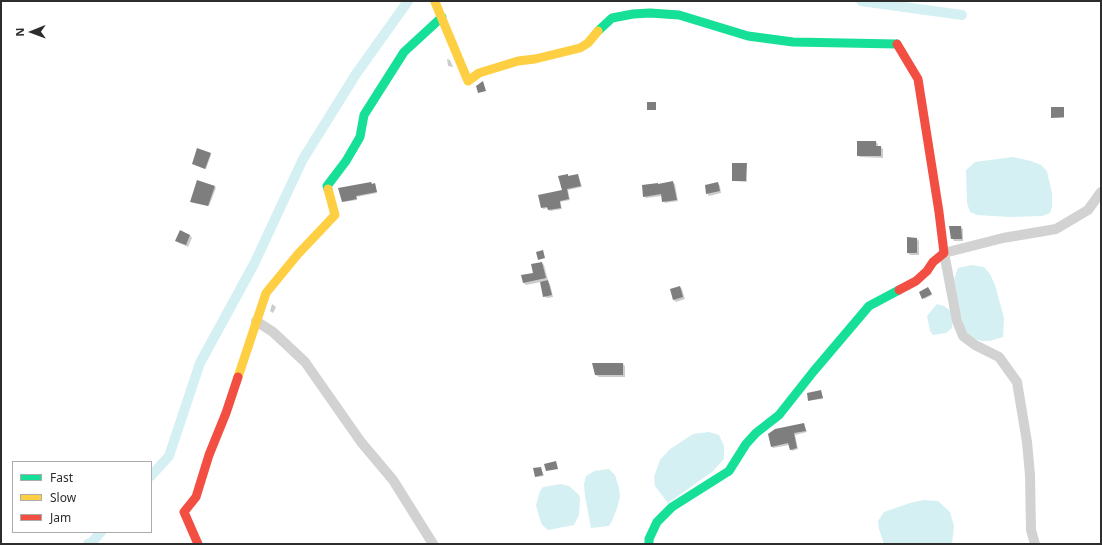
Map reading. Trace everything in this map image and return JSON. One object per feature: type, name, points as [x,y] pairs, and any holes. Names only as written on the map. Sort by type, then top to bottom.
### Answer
[{"type":"street","points":[[435,2],[468,81],[479,73],[518,61],[535,59],[580,48],[588,43],[601,27],[612,18],[650,12],[679,15],[748,36],[793,42],[897,44],[918,79],[944,253],[957,321],[963,336],[975,345],[999,357],[1017,382],[1027,442],[1030,475],[1031,530],[1035,544]]},
{"type":"street","points":[[198,544],[184,512],[196,497],[209,455],[226,413],[266,292],[334,215],[327,186],[346,161],[360,137],[364,115],[404,52],[442,17]]},
{"type":"street","points":[[649,544],[649,539],[657,522],[672,507],[729,471],[746,444],[756,433],[779,415],[869,306],[916,280],[944,253],[1003,238],[1056,229],[1088,210],[1101,192]]},
{"type":"street","points":[[256,321],[273,332],[305,362],[361,442],[393,480],[433,544]]},
{"type":"water","points":[[1013,157],[1041,165],[1047,171],[1052,193],[1052,207],[1050,213],[1042,216],[1010,217],[977,215],[970,212],[967,203],[966,170],[975,162]]},
{"type":"water","points":[[972,265],[984,267],[990,274],[995,285],[1004,318],[1003,337],[990,341],[981,341],[972,338],[965,331],[954,279],[958,268]]},
{"type":"water","points":[[937,304],[944,306],[951,311],[953,317],[952,328],[946,333],[933,335],[930,331],[927,316]]},
{"type":"water","points":[[709,432],[719,435],[724,446],[724,459],[712,472],[668,503],[655,486],[654,477],[660,460],[670,449],[693,434]]},
{"type":"water","points":[[609,469],[615,475],[619,488],[620,497],[617,508],[609,526],[591,528],[585,496],[584,484],[586,476],[594,471]]},
{"type":"water","points":[[561,484],[569,486],[579,495],[579,515],[574,525],[548,530],[542,525],[536,505],[540,491],[543,487]]},
{"type":"water","points":[[924,500],[938,501],[950,512],[954,526],[952,544],[884,544],[878,521],[884,512]]},
{"type":"building","points":[[483,81],[486,91],[478,93],[476,86]]},
{"type":"building","points":[[647,102],[656,102],[656,110],[647,110]]},
{"type":"building","points":[[1051,107],[1064,107],[1064,117],[1051,118]]},
{"type":"building","points":[[857,141],[876,141],[876,146],[881,146],[881,156],[857,156]]},
{"type":"building","points":[[197,148],[211,153],[205,169],[192,164]]},
{"type":"building","points":[[732,163],[747,163],[746,181],[732,181]]},
{"type":"building","points":[[568,174],[568,176],[578,174],[581,186],[567,189],[569,199],[560,201],[561,208],[548,210],[547,207],[541,208],[538,195],[562,190],[558,176]]},
{"type":"building","points":[[197,180],[215,186],[208,206],[190,202]]},
{"type":"building","points":[[673,181],[677,200],[662,202],[661,194],[643,197],[642,185]]},
{"type":"building","points":[[371,182],[372,184],[375,183],[377,192],[356,196],[357,199],[342,202],[338,188]]},
{"type":"building","points":[[718,182],[720,191],[706,194],[705,185]]},
{"type":"building","points":[[949,226],[961,226],[962,239],[951,239]]},
{"type":"building","points":[[180,230],[190,235],[186,245],[175,241]]},
{"type":"building","points":[[907,237],[917,238],[917,253],[907,253]]},
{"type":"building","points":[[543,250],[545,258],[538,260],[536,252]]},
{"type":"building","points":[[542,262],[546,278],[523,283],[521,275],[533,273],[531,264]]},
{"type":"building","points":[[548,280],[552,295],[543,297],[540,282]]},
{"type":"building","points":[[680,286],[683,297],[673,300],[670,289]]},
{"type":"building","points":[[928,287],[932,294],[922,299],[919,292]]},
{"type":"building","points":[[592,363],[623,363],[623,375],[595,375]]},
{"type":"building","points":[[821,390],[823,398],[808,401],[807,393]]},
{"type":"building","points":[[804,423],[806,431],[794,433],[797,448],[790,450],[788,443],[771,447],[768,434],[775,429]]},
{"type":"building","points":[[556,461],[558,469],[546,471],[544,464]]},
{"type":"building","points":[[541,467],[543,475],[535,477],[533,468]]},
{"type":"waterway","points":[[152,475],[169,456],[200,363],[254,264],[303,159],[356,74],[408,1]]},
{"type":"waterway","points":[[861,1],[962,15]]},
{"type":"waterway","points":[[88,544],[100,533]]},
{"type":"traffic: fast","points":[[598,31],[612,18],[633,14],[650,13],[679,15],[748,36],[793,42],[897,44]]},
{"type":"traffic: fast","points":[[328,189],[327,186],[346,161],[360,137],[364,115],[404,52],[442,17]]},
{"type":"traffic: fast","points":[[649,544],[649,539],[657,522],[672,507],[729,471],[746,444],[756,433],[779,415],[869,306],[899,290]]},
{"type":"traffic: slow","points":[[435,2],[468,81],[479,73],[518,61],[535,59],[580,48],[588,43],[598,31]]},
{"type":"traffic: slow","points":[[238,377],[266,293],[298,254],[335,215],[328,189]]},
{"type":"traffic: jam","points":[[897,44],[918,79],[944,253],[933,262],[927,271],[916,281],[899,290]]},
{"type":"traffic: jam","points":[[198,544],[184,512],[196,497],[209,455],[226,413],[238,377]]}]
